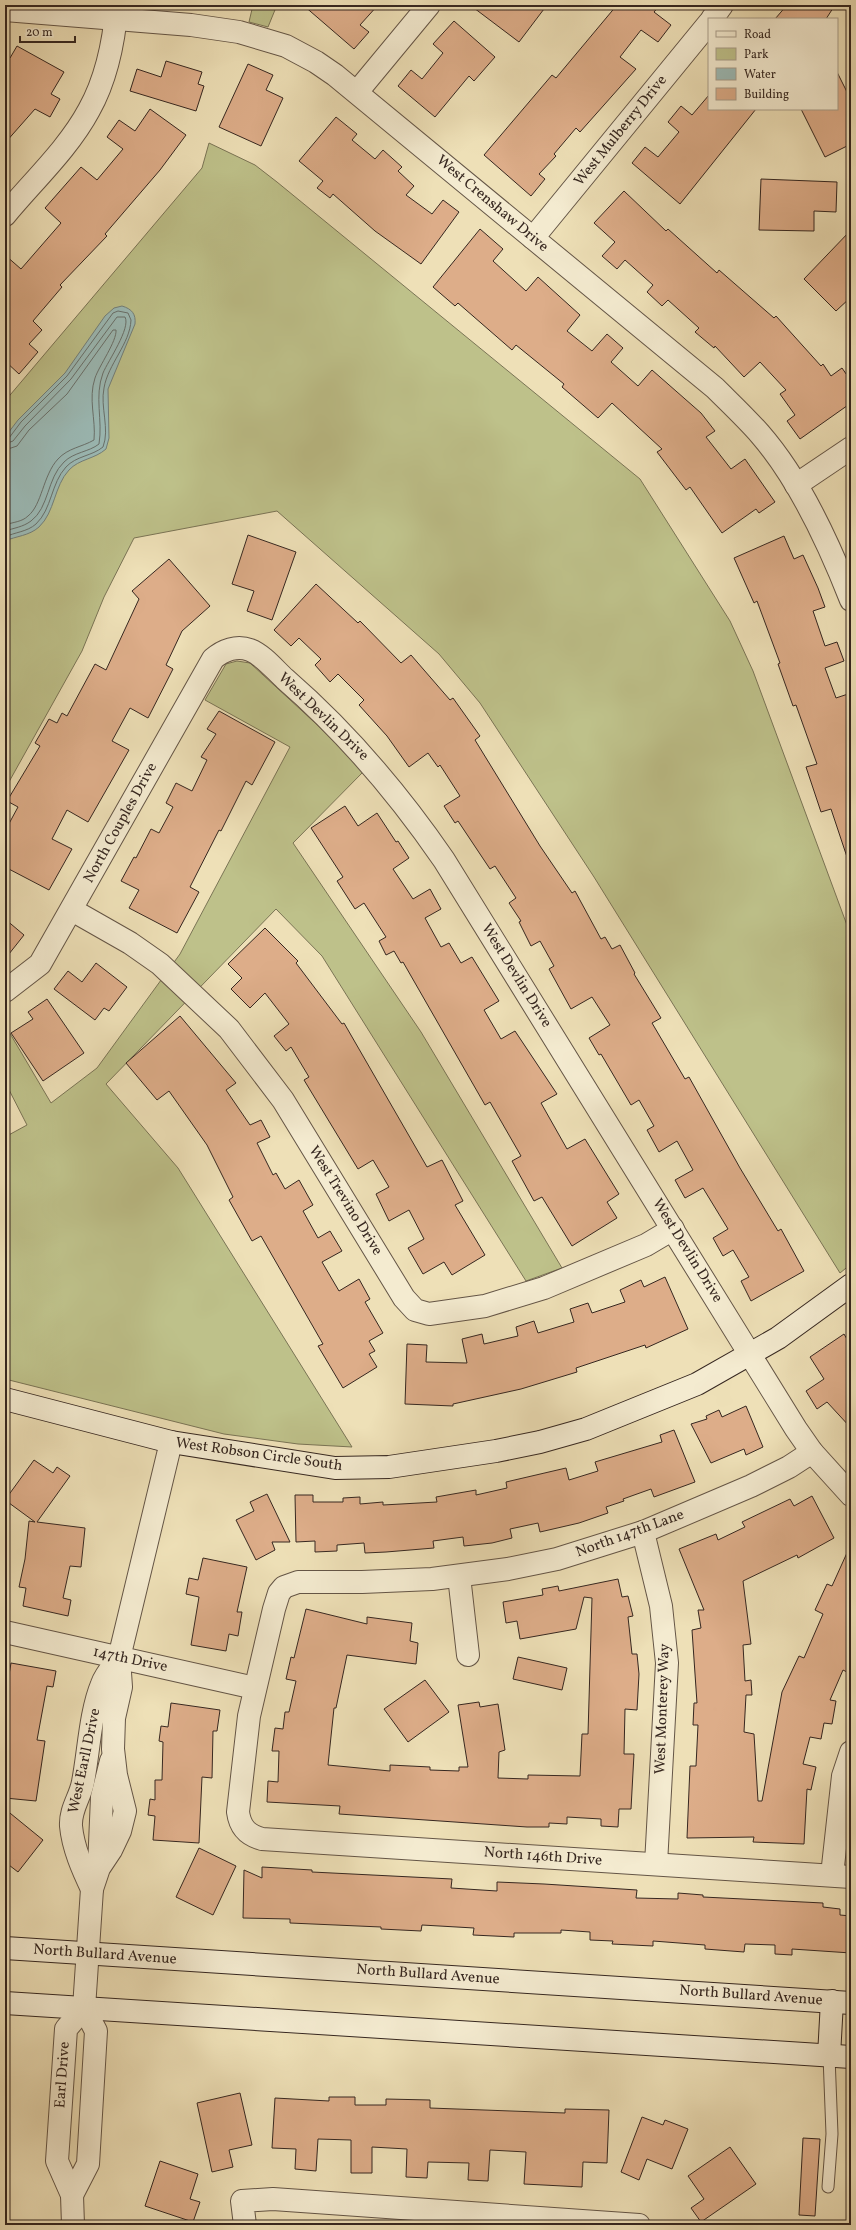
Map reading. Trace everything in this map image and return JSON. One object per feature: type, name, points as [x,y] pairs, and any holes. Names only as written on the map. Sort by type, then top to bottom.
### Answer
[{"type":"street","points":[[357,92],[429,5]]},
{"type":"street","points":[[713,18],[722,5]]},
{"type":"street","name":"West Crenshaw Drive","points":[[5,10],[116,12],[220,28],[270,40],[316,62],[357,92],[715,388],[760,435],[796,485],[833,553],[851,600]]},
{"type":"street","points":[[5,215],[70,137],[89,110],[107,67],[116,12]]},
{"type":"street","name":"West Mulberry Drive","points":[[534,238],[708,24]]},
{"type":"street","points":[[796,485],[851,448]]},
{"type":"street","name":"West Devlin Drive","points":[[228,650],[241,648],[260,657],[327,718],[400,799],[444,860],[751,1354]]},
{"type":"street","name":"North Couples Drive","points":[[5,991],[40,964],[213,659],[228,650]]},
{"type":"street","name":"West Trevino Drive","points":[[72,910],[130,943],[160,964],[229,1029],[283,1100],[404,1298],[415,1310],[434,1315],[485,1306],[544,1288],[646,1245],[673,1229]]},
{"type":"street","name":"West Robson Circle South","points":[[5,1399],[171,1442],[335,1468],[389,1467],[496,1452],[540,1442],[586,1429],[697,1384],[751,1354],[801,1322],[851,1285]]},
{"type":"street","points":[[751,1354],[796,1429],[812,1452],[851,1495]]},
{"type":"street","name":"West Earll Drive","points":[[84,2008],[92,1889],[99,1868],[111,1850],[120,1831],[124,1811],[112,1787],[116,1775],[113,1749],[114,1718],[121,1687],[119,1658],[171,1442]]},
{"type":"street","name":"North 147th Lane","points":[[255,1688],[275,1604],[284,1587],[307,1581],[384,1582],[459,1576],[557,1559],[643,1532],[751,1486],[789,1467],[812,1452]]},
{"type":"street","name":"West Monterey Way","points":[[643,1532],[661,1606],[667,1663],[656,1864]]},
{"type":"street","points":[[459,1576],[468,1655]]},
{"type":"street","name":"147th Drive","points":[[5,1632],[255,1688]]},
{"type":"street","name":"West Earll Drive","points":[[92,1889],[82,1868],[71,1826],[73,1809],[83,1783],[90,1734],[102,1683],[119,1658]]},
{"type":"street","name":"North 146th Drive","points":[[255,1688],[245,1742],[238,1797],[238,1812],[241,1825],[250,1834],[262,1839],[841,1876]]},
{"type":"street","points":[[841,1876],[843,1776],[851,1752]]},
{"type":"street","name":"North Bullard Avenue","points":[[5,1948],[842,2002]]},
{"type":"street","points":[[829,2056],[842,2002]]},
{"type":"street","points":[[5,2003],[851,2057]]},
{"type":"street","name":"Earl Drive","points":[[72,2195],[88,2164],[89,2149],[96,2031],[84,2008],[66,2029],[57,2161],[72,2195],[73,2225]]},
{"type":"street","points":[[245,2225],[242,2201],[273,2199],[639,2225]]},
{"type":"lane","points":[[83,1783],[112,1787]]},
{"type":"lane","points":[[828,2187],[832,2134],[829,2056]]},
{"type":"green space","points":[[253,5],[277,5],[268,27],[249,22]]},
{"type":"green space","points":[[209,143],[255,165],[277,182],[640,479],[730,621],[753,671],[851,936],[851,1264],[840,1273],[594,877],[480,703],[439,654],[277,511],[134,538],[104,597],[82,651],[5,789],[5,401],[202,168]]},
{"type":"green space","points":[[237,661],[250,663],[339,745],[363,772],[293,843],[421,1032],[562,1268],[526,1281],[322,956],[276,909],[106,1084],[178,1168],[352,1447],[298,1444],[224,1434],[5,1379],[5,1137],[27,1125],[5,1082],[5,1025],[51,1103],[97,1068],[180,954],[290,747],[205,700],[226,664]]},
{"type":"water","points":[[122,306],[133,312],[135,324],[108,389],[109,438],[106,449],[97,455],[77,463],[69,470],[60,484],[52,507],[39,527],[27,534],[5,541],[5,437],[18,420],[65,373],[105,316],[114,308]]},
{"type":"building","points":[[303,5],[378,5],[360,25],[369,32],[354,49]]},
{"type":"building","points":[[470,5],[547,5],[519,42]]},
{"type":"building","points":[[617,5],[660,5],[654,12],[671,25],[658,42],[641,30],[620,57],[636,69],[580,132],[576,128],[554,154],[556,156],[539,174],[545,179],[531,196],[484,155],[552,75],[556,78]]},
{"type":"building","points":[[787,5],[835,5],[827,18],[776,18]]},
{"type":"building","points":[[454,21],[495,57],[474,81],[469,76],[435,117],[398,86],[411,70],[422,79],[443,53],[433,44]]},
{"type":"building","points":[[17,46],[64,72],[51,94],[60,99],[50,117],[35,109],[5,143],[5,56],[10,58]]},
{"type":"building","points":[[166,61],[202,72],[198,84],[204,86],[196,111],[130,91],[137,69],[161,77]]},
{"type":"building","points":[[248,64],[273,75],[266,90],[283,98],[261,146],[219,127]]},
{"type":"building","points":[[838,74],[851,100],[851,144],[825,157],[802,110],[838,110]]},
{"type":"building","points":[[708,96],[708,110],[755,110],[680,204],[632,163],[645,147],[658,157],[679,132],[668,122],[681,106],[692,115]]},
{"type":"building","points":[[150,109],[186,135],[160,170],[105,234],[107,236],[60,285],[62,287],[33,321],[42,330],[29,344],[38,352],[19,374],[5,361],[5,255],[21,269],[61,223],[45,208],[81,167],[97,180],[123,149],[107,137],[119,120],[135,131]]},
{"type":"building","points":[[336,117],[357,134],[352,140],[375,159],[383,150],[402,167],[398,171],[414,186],[406,195],[432,214],[443,200],[459,212],[421,264],[375,231],[333,194],[330,198],[317,188],[323,181],[299,161]]},
{"type":"building","points":[[761,179],[837,182],[836,212],[814,211],[814,231],[759,230]]},
{"type":"building","points":[[624,191],[666,231],[668,229],[717,273],[719,270],[774,318],[776,316],[821,366],[823,364],[831,376],[842,368],[851,381],[851,403],[800,439],[787,421],[795,415],[780,394],[786,390],[760,362],[744,377],[715,346],[714,348],[695,332],[699,328],[668,300],[662,306],[647,292],[653,285],[625,260],[617,269],[602,256],[615,242],[594,223]]},
{"type":"building","points":[[480,229],[503,249],[493,261],[526,291],[538,277],[580,315],[567,331],[592,351],[607,334],[623,348],[611,362],[638,386],[652,370],[701,413],[715,431],[706,437],[731,469],[745,459],[775,502],[759,513],[756,509],[722,533],[690,487],[686,490],[657,452],[662,449],[612,403],[598,418],[562,387],[564,384],[516,345],[512,350],[458,303],[455,306],[433,287]]},
{"type":"building","points":[[851,230],[851,297],[836,311],[804,279]]},
{"type":"building","points":[[248,535],[296,552],[272,620],[247,611],[254,591],[232,584]]},
{"type":"building","points":[[784,536],[794,559],[803,555],[818,588],[825,607],[813,611],[825,646],[837,642],[844,661],[825,668],[836,698],[851,693],[851,860],[848,860],[831,809],[821,812],[806,767],[817,764],[796,705],[793,706],[778,664],[780,663],[757,601],[754,603],[734,558]]},
{"type":"building","points":[[169,559],[210,606],[182,631],[166,665],[173,669],[148,718],[130,708],[112,741],[129,750],[88,822],[67,810],[52,839],[72,849],[49,890],[5,867],[5,831],[18,807],[7,801],[40,746],[35,743],[49,719],[57,723],[62,713],[67,716],[95,664],[106,670],[139,599],[132,591]]},
{"type":"building","points":[[316,584],[358,623],[360,621],[401,663],[411,655],[450,700],[453,698],[480,736],[475,740],[540,846],[572,893],[575,891],[601,939],[605,937],[612,949],[620,945],[635,973],[634,974],[661,1018],[652,1023],[685,1079],[689,1077],[740,1168],[778,1231],[781,1229],[804,1271],[751,1301],[741,1281],[749,1277],[733,1250],[723,1256],[713,1238],[728,1229],[703,1188],[685,1198],[675,1180],[693,1170],[677,1141],[659,1152],[647,1130],[654,1126],[639,1100],[631,1105],[601,1054],[599,1055],[589,1038],[610,1025],[592,997],[571,1009],[549,969],[554,966],[540,941],[531,946],[519,922],[521,921],[509,903],[516,898],[495,866],[490,869],[458,821],[455,823],[444,806],[460,796],[440,765],[438,767],[428,753],[409,767],[387,736],[359,705],[364,700],[338,674],[330,682],[315,665],[321,659],[299,638],[291,646],[274,630]]},
{"type":"building","points":[[219,711],[275,742],[252,785],[246,781],[221,831],[219,830],[190,887],[199,892],[177,933],[129,908],[139,890],[121,881],[134,857],[136,858],[151,829],[159,833],[173,807],[166,803],[176,783],[192,791],[207,760],[201,757],[216,734],[207,729]]},
{"type":"building","points":[[345,806],[358,826],[377,813],[396,842],[398,841],[409,858],[393,869],[413,899],[430,889],[441,909],[425,918],[441,947],[449,943],[461,963],[472,957],[499,1001],[484,1010],[501,1039],[515,1031],[557,1094],[541,1103],[567,1149],[585,1139],[619,1194],[607,1202],[617,1218],[572,1246],[542,1197],[534,1201],[512,1161],[521,1156],[490,1102],[485,1105],[403,962],[401,963],[394,951],[386,955],[379,941],[386,937],[364,903],[355,909],[337,881],[343,877],[311,828]]},
{"type":"building","points":[[5,919],[24,935],[5,959]]},
{"type":"building","points":[[265,928],[298,961],[296,963],[342,1024],[344,1023],[427,1167],[442,1160],[463,1201],[455,1205],[485,1255],[452,1275],[444,1262],[423,1274],[408,1248],[424,1239],[409,1210],[389,1221],[376,1194],[389,1187],[373,1160],[358,1169],[304,1080],[309,1077],[291,1047],[286,1051],[274,1036],[289,1024],[265,993],[250,1008],[231,989],[242,978],[228,964]]},
{"type":"building","points":[[96,963],[127,987],[109,1011],[104,1008],[95,1020],[54,989],[68,971],[82,982]]},
{"type":"building","points":[[47,999],[84,1053],[43,1081],[11,1033],[33,1019],[28,1012]]},
{"type":"building","points":[[180,1016],[236,1083],[226,1090],[250,1125],[261,1120],[270,1137],[257,1143],[273,1175],[276,1173],[285,1189],[299,1180],[313,1205],[303,1211],[318,1238],[330,1231],[342,1251],[322,1262],[339,1291],[359,1279],[370,1299],[365,1302],[383,1333],[369,1341],[375,1351],[369,1354],[377,1367],[343,1388],[318,1346],[323,1344],[261,1236],[252,1241],[229,1200],[233,1197],[207,1145],[169,1091],[157,1100],[126,1063]]},
{"type":"building","points":[[665,1277],[688,1329],[646,1348],[645,1345],[576,1368],[577,1372],[521,1389],[453,1404],[453,1406],[405,1404],[407,1344],[427,1345],[426,1362],[467,1363],[462,1339],[482,1334],[484,1344],[518,1336],[516,1327],[534,1321],[538,1333],[574,1322],[570,1309],[588,1303],[592,1313],[625,1302],[620,1290],[641,1280],[644,1287]]},
{"type":"building","points":[[844,1334],[851,1346],[851,1428],[827,1402],[817,1409],[806,1391],[824,1379],[810,1357]]},
{"type":"building","points":[[746,1406],[763,1447],[746,1455],[744,1449],[711,1463],[691,1424],[707,1419],[706,1416],[719,1410],[722,1417]]},
{"type":"building","points":[[674,1430],[695,1482],[654,1497],[651,1489],[606,1507],[608,1513],[579,1523],[540,1532],[538,1523],[510,1529],[512,1538],[492,1543],[464,1546],[463,1537],[433,1541],[434,1548],[386,1552],[365,1553],[364,1543],[337,1545],[337,1551],[315,1552],[315,1541],[296,1542],[295,1495],[313,1495],[313,1502],[343,1502],[343,1498],[360,1497],[360,1504],[383,1502],[383,1505],[437,1502],[436,1497],[476,1490],[476,1495],[507,1488],[506,1482],[566,1468],[569,1480],[598,1471],[595,1462],[662,1442],[660,1435]]},
{"type":"building","points":[[34,1460],[53,1473],[57,1467],[70,1476],[37,1522],[85,1528],[81,1567],[70,1566],[63,1598],[71,1600],[68,1616],[23,1606],[26,1588],[19,1587],[25,1559],[29,1521],[35,1522],[5,1500]]},
{"type":"building","points":[[267,1494],[290,1542],[272,1542],[275,1550],[256,1560],[236,1520],[254,1511],[250,1502]]},
{"type":"building","points":[[812,1496],[834,1538],[798,1558],[797,1555],[743,1581],[751,1644],[743,1645],[745,1681],[751,1680],[752,1695],[746,1695],[744,1732],[754,1734],[758,1801],[762,1801],[782,1692],[799,1656],[804,1658],[823,1614],[815,1610],[827,1584],[832,1586],[851,1544],[851,1674],[843,1670],[830,1700],[836,1701],[832,1724],[824,1723],[821,1739],[810,1737],[803,1764],[816,1767],[811,1790],[807,1789],[804,1844],[753,1842],[754,1837],[687,1838],[690,1766],[696,1766],[698,1725],[693,1725],[694,1703],[697,1703],[692,1630],[701,1628],[698,1610],[704,1610],[679,1549],[716,1534],[718,1540],[745,1527],[742,1522],[790,1499],[794,1506]]},
{"type":"building","points":[[203,1558],[247,1567],[237,1612],[242,1612],[238,1636],[229,1634],[226,1651],[191,1645],[199,1597],[186,1594],[189,1578],[198,1580]]},
{"type":"building","points":[[618,1579],[622,1597],[628,1596],[633,1616],[628,1617],[632,1654],[637,1654],[639,1674],[637,1710],[625,1709],[624,1754],[634,1754],[631,1809],[619,1809],[618,1827],[601,1826],[601,1819],[567,1817],[567,1824],[549,1823],[549,1827],[527,1827],[339,1814],[340,1806],[267,1802],[268,1781],[278,1782],[279,1751],[272,1751],[275,1728],[283,1729],[285,1712],[289,1712],[296,1681],[286,1679],[291,1657],[294,1658],[306,1609],[367,1624],[367,1617],[412,1623],[410,1641],[418,1643],[416,1664],[347,1655],[336,1708],[334,1708],[328,1765],[390,1771],[390,1765],[430,1767],[430,1770],[459,1771],[459,1767],[468,1767],[458,1705],[479,1702],[480,1707],[498,1704],[505,1750],[499,1752],[498,1778],[528,1779],[528,1775],[580,1776],[582,1734],[588,1734],[592,1598],[584,1597],[576,1629],[520,1639],[517,1621],[506,1623],[503,1602],[543,1595],[542,1589],[558,1586],[559,1591]]},
{"type":"building","points":[[518,1657],[567,1668],[562,1690],[513,1679]]},
{"type":"building","points":[[11,1663],[56,1671],[53,1687],[47,1686],[37,1740],[45,1741],[36,1801],[5,1798],[5,1680],[8,1681]]},
{"type":"building","points":[[425,1680],[449,1712],[408,1742],[384,1709]]},
{"type":"building","points":[[171,1703],[220,1710],[217,1731],[213,1731],[212,1778],[202,1777],[199,1843],[153,1840],[155,1816],[148,1815],[150,1799],[155,1800],[155,1780],[162,1780],[163,1742],[159,1741],[161,1726],[168,1727]]},
{"type":"building","points":[[5,1809],[43,1840],[18,1872],[5,1862]]},
{"type":"building","points":[[199,1848],[236,1866],[213,1915],[176,1897]]},
{"type":"building","points":[[262,1867],[312,1870],[312,1872],[452,1879],[451,1888],[497,1891],[497,1882],[637,1890],[636,1898],[678,1899],[678,1893],[703,1895],[703,1897],[823,1903],[823,1907],[840,1909],[840,1915],[851,1916],[851,1953],[792,1949],[792,1955],[775,1954],[775,1945],[745,1944],[744,1952],[705,1949],[705,1945],[653,1941],[653,1946],[612,1944],[613,1941],[590,1940],[590,1932],[561,1930],[561,1933],[514,1933],[514,1937],[473,1935],[474,1928],[422,1925],[421,1931],[381,1929],[381,1927],[290,1923],[290,1919],[243,1918],[244,1870],[262,1878]]},
{"type":"building","points":[[240,2093],[252,2145],[229,2150],[233,2167],[212,2172],[197,2103]]},
{"type":"building","points":[[329,2097],[355,2097],[355,2105],[386,2105],[386,2099],[430,2100],[430,2108],[565,2113],[565,2109],[609,2110],[607,2163],[583,2162],[582,2187],[524,2184],[526,2152],[490,2150],[488,2181],[468,2180],[469,2163],[428,2162],[427,2178],[406,2177],[407,2149],[372,2147],[372,2173],[351,2173],[351,2140],[318,2139],[316,2171],[295,2169],[296,2149],[272,2148],[275,2098],[329,2101]]},
{"type":"building","points":[[642,2117],[663,2125],[665,2120],[688,2129],[672,2169],[647,2159],[639,2180],[621,2172]]},
{"type":"building","points":[[803,2138],[820,2139],[815,2216],[799,2215]]},
{"type":"building","points":[[730,2147],[756,2184],[701,2222],[691,2208],[704,2199],[688,2176]]},
{"type":"building","points":[[160,2161],[198,2174],[190,2199],[200,2202],[193,2222],[145,2206]]}]
